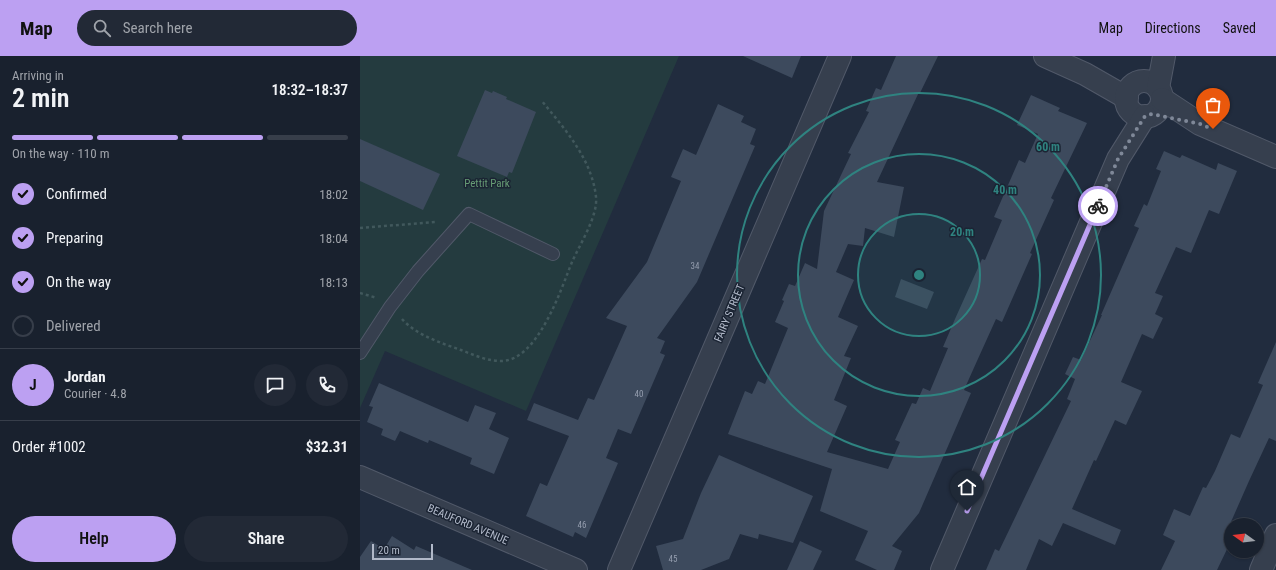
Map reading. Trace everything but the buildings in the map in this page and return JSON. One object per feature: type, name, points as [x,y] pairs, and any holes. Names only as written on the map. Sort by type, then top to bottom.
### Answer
[{"type":"street","name":"FAIRY STREET","points":[[619,570],[840,56]]},
{"type":"street","points":[[1045,56],[1276,157]]},
{"type":"street","points":[[1144,99],[1157,56]]},
{"type":"street","points":[[942,570],[1118,159],[1164,56]]},
{"type":"street","name":"BEAUFORD AVENUE","points":[[360,477],[576,570]]},
{"type":"street","points":[[1261,570],[1276,535]]},
{"type":"lane","points":[[360,353],[390,307],[418,271],[469,214],[553,254]]},
{"type":"path","points":[[390,307],[405,322],[421,332],[444,344],[487,359],[502,361],[516,358],[529,347],[553,310],[593,216],[596,198],[590,174],[577,147],[541,100]]},
{"type":"path","points":[[360,228],[435,222]]},
{"type":"green space","name":"Pettit Park","points":[[360,56],[679,56],[526,411],[385,351],[360,408]]},
{"type":"way so far","points":[[1098,206],[1118,159],[1145,116],[1152,114],[1200,124],[1213,129]]},
{"type":"route","points":[[967,511],[1098,206]]}]
